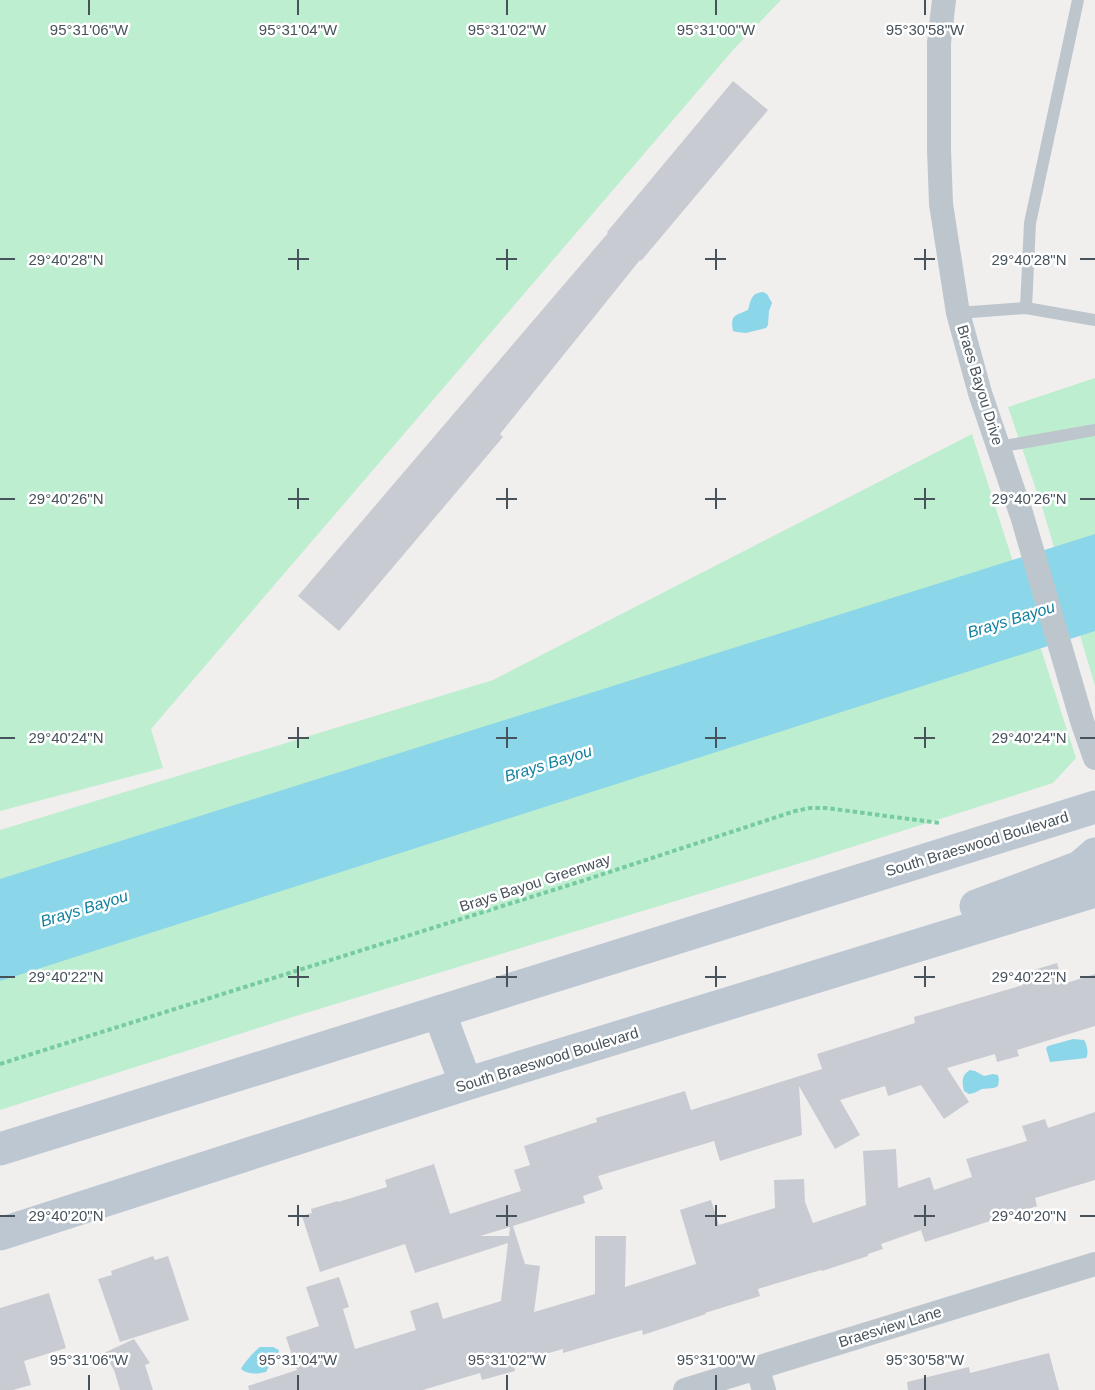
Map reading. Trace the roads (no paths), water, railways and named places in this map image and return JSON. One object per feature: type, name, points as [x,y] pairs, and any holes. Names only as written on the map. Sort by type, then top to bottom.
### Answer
[{"type":"main road","name":"South Braeswood Boulevard","points":[[0,1149],[1095,807]]},
{"type":"main road","points":[[935,940],[971,908],[1080,867],[1095,854]]},
{"type":"main road","name":"South Braeswood Boulevard","points":[[0,1234],[466,1084],[1095,891]]},
{"type":"main road","points":[[439,1012],[466,1084]]},
{"type":"street","name":"Braes Bayou Drive","points":[[944,0],[939,43],[941,204],[958,313],[980,393],[1022,516],[1095,758]]},
{"type":"street","name":"Braesview Lane","points":[[685,1390],[1095,1264]]},
{"type":"street","points":[[757,1367],[764,1390]]},
{"type":"lane","points":[[1026,308],[1029,224],[1078,0]]},
{"type":"lane","points":[[958,313],[1026,308],[1095,320]]},
{"type":"lane","points":[[998,447],[1095,430]]},
{"type":"water","points":[[763,292],[767,294],[772,303],[766,328],[746,333],[733,331],[734,316],[748,310],[754,295]]},
{"type":"water","name":"Brays Bayou","points":[[1095,534],[1095,631],[0,981],[0,879]]},
{"type":"water","points":[[1073,1039],[1084,1040],[1087,1049],[1086,1058],[1050,1062],[1046,1048],[1048,1046]]},
{"type":"water","points":[[970,1070],[984,1076],[998,1075],[998,1086],[969,1094],[964,1091],[963,1082],[965,1074]]},
{"type":"water","points":[[260,1347],[273,1347],[279,1350],[278,1357],[266,1372],[256,1374],[241,1369],[250,1357]]}]
